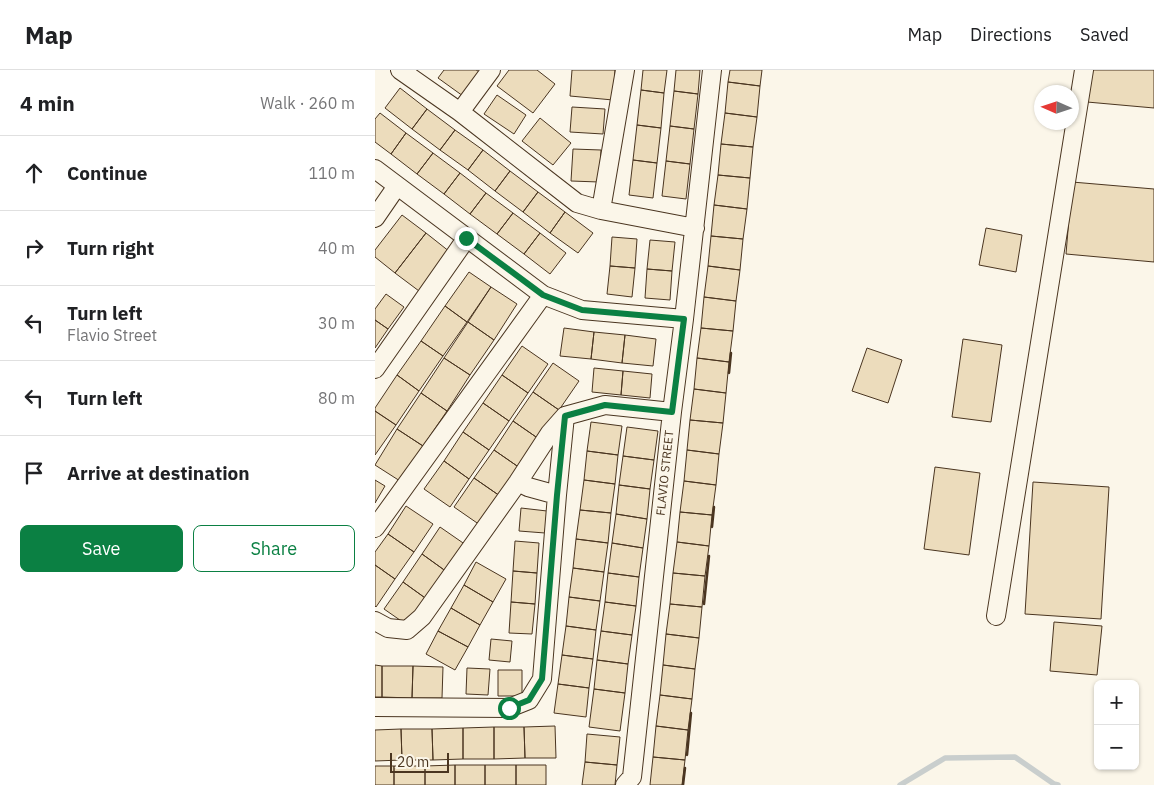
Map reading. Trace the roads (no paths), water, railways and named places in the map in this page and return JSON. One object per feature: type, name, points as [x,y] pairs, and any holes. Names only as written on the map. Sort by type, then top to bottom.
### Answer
[{"type":"street","points":[[400,70],[460,112],[577,203],[601,210],[695,228]]},
{"type":"street","points":[[460,112],[491,70]]},
{"type":"street","points":[[601,210],[625,70]]},
{"type":"street","name":"FLAVIO STREET","points":[[625,785],[632,776],[672,412],[713,70]]},
{"type":"street","points":[[996,616],[1084,70]]},
{"type":"street","points":[[375,169],[543,295],[582,310],[684,319]]},
{"type":"street","points":[[375,218],[397,186]]},
{"type":"street","points":[[375,370],[466,238]]},
{"type":"street","points":[[375,528],[543,295]]},
{"type":"street","points":[[375,621],[388,628],[407,630],[422,617],[518,482],[550,432],[565,416],[605,405],[672,412]]},
{"type":"street","points":[[375,707],[509,708],[529,700],[542,679],[565,416]]},
{"type":"street","points":[[518,482],[557,495]]},
{"type":"waterway","points":[[900,785],[945,758],[1015,757],[1058,785]]}]
